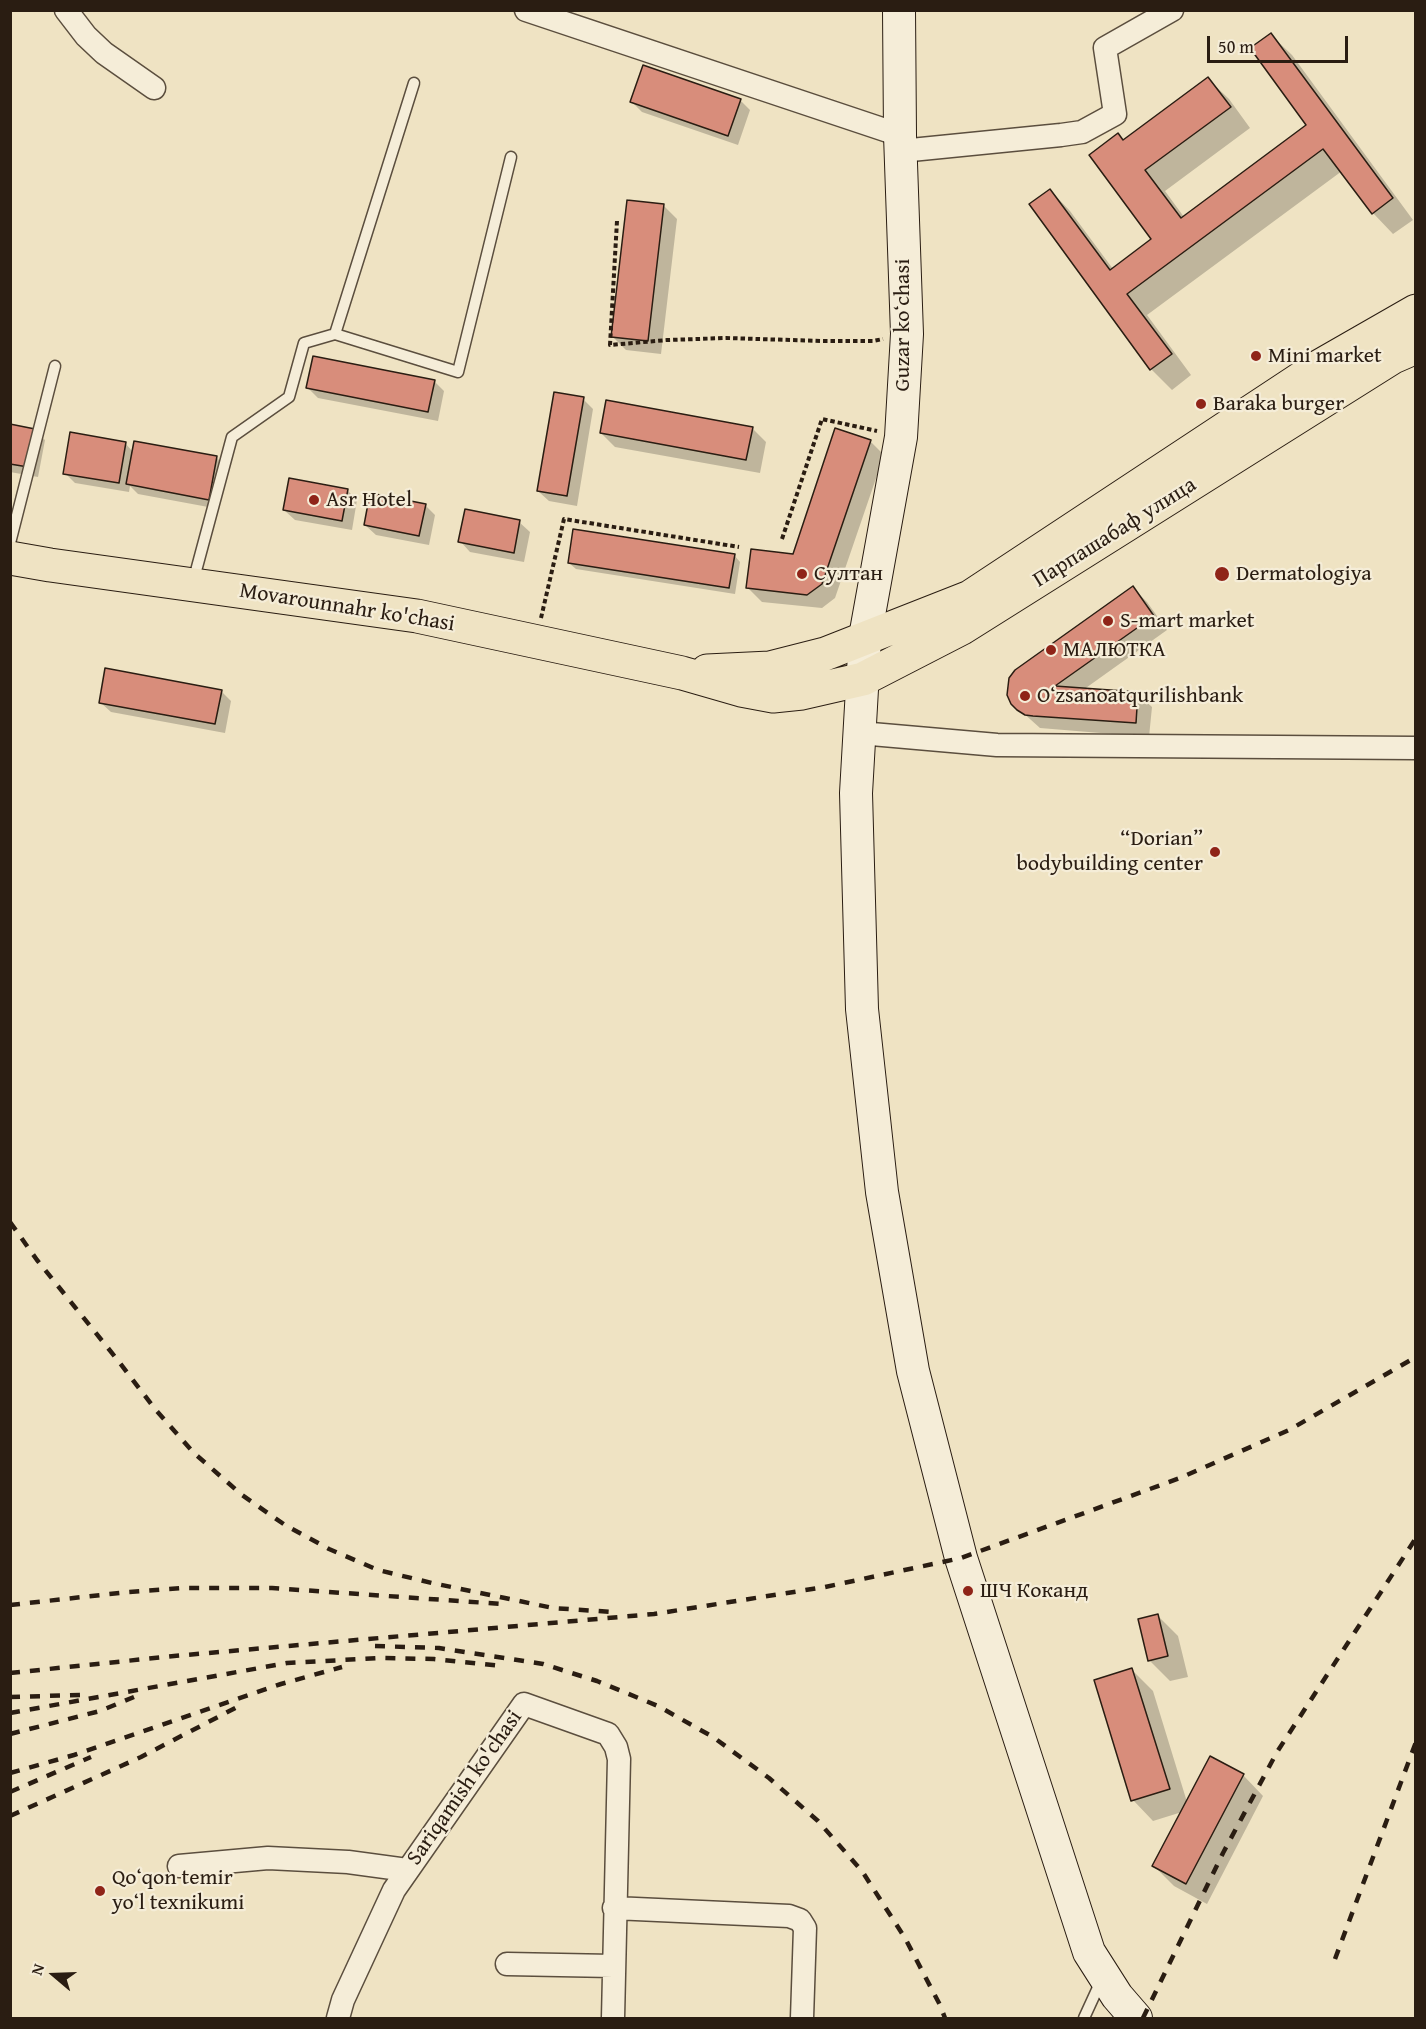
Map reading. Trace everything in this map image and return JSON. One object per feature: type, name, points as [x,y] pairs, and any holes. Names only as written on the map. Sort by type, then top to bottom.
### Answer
[{"type":"highway","name":"Парпашабаф улица","points":[[866,637],[970,597],[1320,366],[1416,311]]},
{"type":"highway","name":"Парпашабаф улица","points":[[802,693],[863,679],[962,628],[1393,357],[1416,347]]},
{"type":"highway","name":"Movarounnahr ko'chasi","points":[[10,558],[417,616],[682,673],[741,690],[773,696],[802,693]]},
{"type":"highway","name":"Movarounnahr ko'chasi","points":[[682,673],[770,668],[825,654],[866,637]]},
{"type":"main road","name":"Guzar koʻchasi","points":[[900,10],[900,143],[907,334],[901,436],[866,637],[856,793],[862,1009],[882,1192],[914,1371],[961,1558],[1089,1952],[1117,1996],[1136,2019]]},
{"type":"street","points":[[66,10],[86,36],[104,53],[154,88]]},
{"type":"street","points":[[526,10],[900,143],[1082,132],[1115,114],[1105,48],[1172,10]]},
{"type":"street","points":[[860,733],[997,745],[1416,748]]},
{"type":"street","name":"Sariqamish ko'chasi","points":[[338,2019],[343,2000],[394,1890],[524,1704],[608,1734],[616,1747],[618,1759],[613,2019]]},
{"type":"street","points":[[179,1866],[268,1858],[348,1862],[407,1870]]},
{"type":"street","points":[[614,1908],[789,1916],[800,1920],[805,1928],[802,2019]]},
{"type":"street","points":[[507,1964],[613,1966]]},
{"type":"lane","points":[[335,334],[414,83]]},
{"type":"lane","points":[[192,585],[232,437],[289,398],[304,343],[335,334],[458,372],[511,157]]},
{"type":"lane","points":[[10,543],[55,366]]},
{"type":"lane","points":[[1084,2019],[1104,1976]]},
{"type":"path","points":[[617,221],[609,345],[726,338],[873,341],[907,334]]},
{"type":"path","points":[[782,539],[822,419],[901,436]]},
{"type":"path","points":[[536,642],[564,519],[739,547]]},
{"type":"building","points":[[1271,33],[1393,198],[1372,214],[1323,149],[1127,294],[1172,354],[1150,370],[1029,204],[1050,189],[1110,270],[1151,239],[1089,155],[1118,133],[1123,140],[1208,77],[1231,107],[1145,170],[1181,218],[1306,125],[1250,48]]},
{"type":"building","points":[[643,65],[741,99],[728,136],[630,102]]},
{"type":"building","points":[[627,200],[664,204],[648,341],[611,337]]},
{"type":"building","points":[[313,356],[435,380],[428,412],[306,388]]},
{"type":"building","points":[[554,392],[584,397],[567,496],[537,491]]},
{"type":"building","points":[[606,400],[753,427],[746,460],[600,433]]},
{"type":"building","points":[[10,424],[35,429],[28,467],[10,464]]},
{"type":"building","points":[[835,428],[871,440],[822,584],[807,595],[746,588],[751,549],[793,554]]},
{"type":"building","points":[[70,432],[126,442],[119,483],[63,474]]},
{"type":"building","points":[[134,441],[217,456],[209,500],[126,484]]},
{"type":"building","name":"Asr Hotel","points":[[289,478],[348,489],[342,521],[283,510]]},
{"type":"building","points":[[370,493],[426,504],[419,536],[364,525]]},
{"type":"building","points":[[465,509],[520,520],[514,553],[458,542]]},
{"type":"building","points":[[573,529],[735,554],[729,588],[568,563]]},
{"type":"building","points":[[1133,586],[1154,616],[1055,686],[1138,692],[1136,723],[1033,716],[1025,715],[1017,710],[1007,695],[1009,678],[1015,670]]},
{"type":"building","points":[[105,668],[222,690],[215,724],[99,703]]},
{"type":"building","points":[[1158,1614],[1168,1656],[1148,1661],[1138,1619]]},
{"type":"building","points":[[1132,1668],[1170,1789],[1131,1801],[1094,1680]]},
{"type":"building","points":[[1210,1756],[1244,1774],[1186,1884],[1152,1866]]},
{"type":"railway","points":[[10,1222],[37,1260],[155,1409],[194,1453],[242,1495],[285,1525],[329,1549],[378,1570],[553,1608],[612,1612]]},
{"type":"railway","points":[[10,1673],[174,1656],[654,1614],[825,1587],[961,1558],[1180,1478],[1289,1430],[1416,1357]]},
{"type":"railway","points":[[1143,2018],[1223,1853],[1277,1752],[1416,1538]]},
{"type":"railway","points":[[10,1605],[184,1588],[272,1588],[502,1604]]},
{"type":"railway","points":[[375,1646],[439,1648],[543,1664],[597,1681],[658,1706],[713,1737],[769,1778],[818,1821],[862,1871],[905,1938],[945,2018]]},
{"type":"railway","points":[[10,1713],[287,1663],[380,1658],[434,1659],[502,1666]]},
{"type":"railway","points":[[10,1773],[74,1755],[281,1684],[342,1667]]},
{"type":"railway","points":[[10,1697],[81,1695]]},
{"type":"railway","points":[[10,1734],[100,1711],[134,1697]]},
{"type":"railway","points":[[10,1816],[141,1757],[239,1706]]},
{"type":"railway","points":[[1335,1959],[1416,1742]]},
{"type":"railway","points":[[10,1792],[91,1757]]},
{"type":"place","name":"Mini market","points":[[1256,356]]},
{"type":"place","name":"Baraka burger","points":[[1201,404]]},
{"type":"place","name":"Asr Hotel","points":[[314,500]]},
{"type":"place","name":"Султан","points":[[802,574]]},
{"type":"place","name":"Dermatologiya","points":[[1222,574]]},
{"type":"place","name":"S-mart market","points":[[1108,621]]},
{"type":"place","name":"МАЛЮТКА","points":[[1051,650]]},
{"type":"place","name":"Oʻzsanoatqurilishbank","points":[[1025,696]]},
{"type":"place","name":"“Dorian” bodybuilding center","points":[[1215,852]]},
{"type":"place","name":"ШЧ Коканд","points":[[968,1591]]},
{"type":"place","name":"Qoʻqon temir yoʻl texnikumi","points":[[100,1891]]}]
